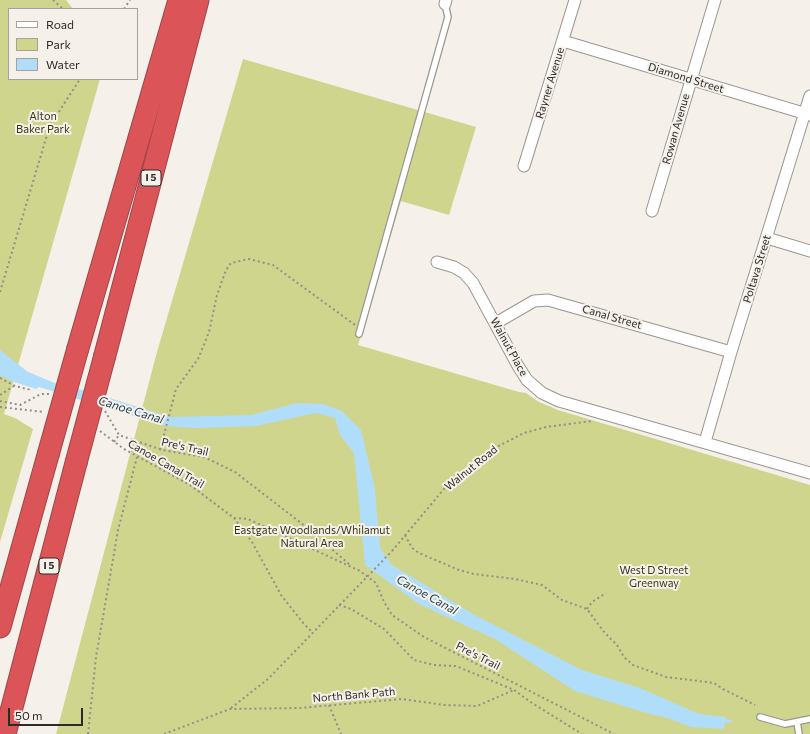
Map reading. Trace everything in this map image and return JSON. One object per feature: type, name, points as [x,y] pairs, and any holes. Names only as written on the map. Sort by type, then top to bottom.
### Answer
[{"type":"highway","name":"I 5","points":[[0,627],[78,348],[179,0]]},
{"type":"highway","name":"I 5","points":[[5,734],[198,0]]},
{"type":"street","name":"Rayner Avenue","points":[[524,166],[575,0]]},
{"type":"street","name":"Rowan Avenue","points":[[652,211],[715,0]]},
{"type":"street","name":"Diamond Street","points":[[563,41],[807,114]]},
{"type":"street","name":"Poltava Street","points":[[705,442],[731,352],[807,114],[810,96]]},
{"type":"street","points":[[767,238],[810,251]]},
{"type":"street","name":"Walnut Place","points":[[437,262],[454,267],[464,273],[473,283],[527,380],[542,393],[559,401],[598,412]]},
{"type":"street","name":"Canal Street","points":[[496,323],[534,302],[548,300],[731,352]]},
{"type":"street","points":[[598,412],[810,473]]},
{"type":"lane","points":[[360,331],[448,17],[445,2]]},
{"type":"lane","points":[[760,717],[784,724],[810,719]]},
{"type":"lane","points":[[797,722],[799,734]]},
{"type":"path","points":[[53,0],[62,8]]},
{"type":"path","points":[[0,292],[51,124],[79,80]]},
{"type":"path","points":[[160,450],[176,389],[198,359],[206,342],[217,295],[226,270],[231,263],[249,259],[273,265],[360,331]]},
{"type":"path","points":[[0,378],[15,386],[31,390]]},
{"type":"path","points":[[0,395],[15,386]]},
{"type":"path","points":[[0,401],[20,405],[41,394],[52,395]]},
{"type":"path","points":[[0,407],[49,413]]},
{"type":"path","points":[[102,409],[106,412],[119,436],[114,442]]},
{"type":"path","name":"Walnut Road","points":[[230,709],[268,679],[364,580],[392,551],[449,483],[493,449],[524,432],[546,427],[592,422],[598,412]]},
{"type":"path","name":"Canoe Canal Trail","points":[[93,428],[100,431],[137,457],[190,485],[234,518],[252,542],[281,595],[312,632]]},
{"type":"path","name":"Pre's Trail","points":[[119,436],[160,450],[204,457],[235,472],[305,526],[354,569],[376,584],[392,615],[424,637],[614,734]]},
{"type":"path","points":[[88,734],[96,657],[118,530],[137,457]]},
{"type":"path","points":[[234,518],[248,518],[354,569]]},
{"type":"path","points":[[405,535],[412,548],[459,570],[474,574],[515,579],[542,585],[562,600],[587,608],[604,632],[617,645],[624,657],[633,664],[666,677],[714,682],[723,689],[755,706]]},
{"type":"path","points":[[587,608],[592,602],[606,593]]},
{"type":"path","points":[[339,605],[351,609],[384,629],[414,660],[434,665],[456,666],[514,690],[582,734]]},
{"type":"path","name":"North Bank Path","points":[[164,734],[230,709],[300,708],[402,699],[444,705],[477,706],[514,690]]},
{"type":"path","points":[[329,705],[341,734]]},
{"type":"green space","name":"Alton Baker Park","points":[[0,0],[66,0],[72,8],[8,8],[8,80],[100,80],[4,414],[15,418],[33,429],[0,542]]},
{"type":"green space","name":"Eastgate Woodlands/Whilamut Natural Area","points":[[243,59],[476,127],[449,215],[401,201],[358,345],[526,393],[539,402],[558,410],[810,485],[810,734],[56,734],[157,352]]},
{"type":"water","points":[[0,350],[28,372],[55,383],[97,394],[170,417],[251,415],[297,403],[323,404],[342,411],[361,430],[375,489],[380,548],[392,565],[473,614],[582,670],[640,688],[699,714],[726,717],[724,729],[691,727],[664,717],[575,691],[495,639],[419,604],[365,565],[354,453],[340,435],[335,418],[316,413],[256,426],[196,428],[166,426],[39,387],[36,389],[11,381],[0,375]]},
{"type":"waterway","name":"Canoe Canal","points":[[722,721],[730,721]]},
{"type":"park label","name":"West D Street Greenway","points":[[654,576]]}]
